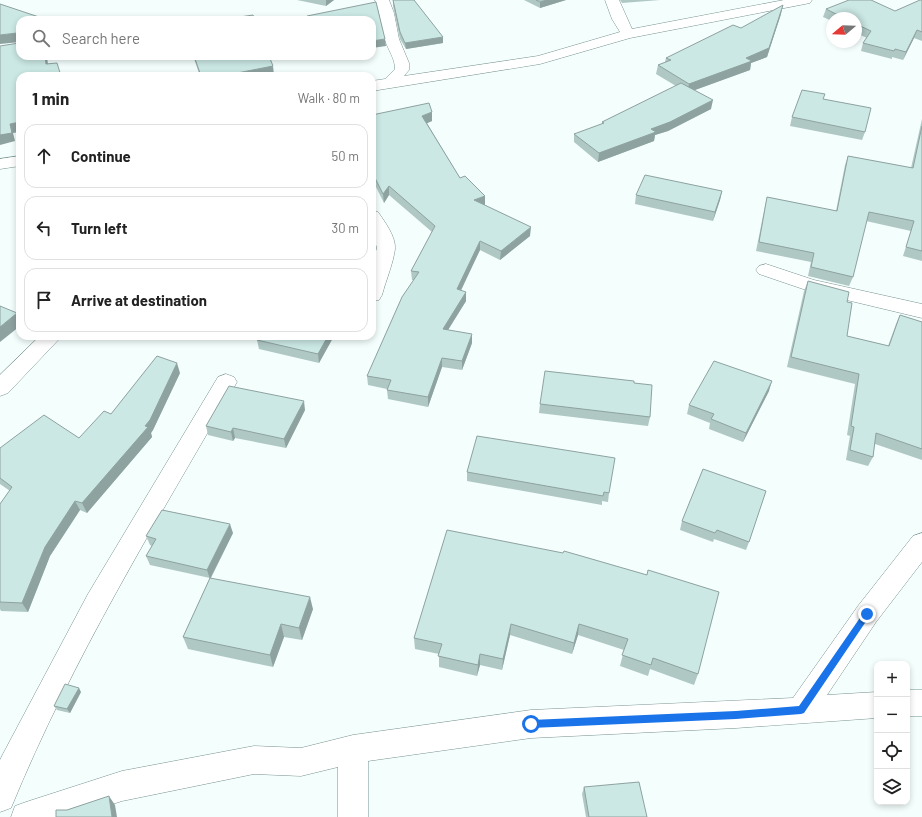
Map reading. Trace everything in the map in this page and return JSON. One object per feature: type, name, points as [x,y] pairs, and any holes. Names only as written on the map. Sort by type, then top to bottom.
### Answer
[{"type":"street","points":[[382,0],[387,14],[392,39],[402,63],[402,70],[390,83]]},
{"type":"street","points":[[612,0],[619,19],[628,34]]},
{"type":"street","points":[[376,85],[540,60],[628,34],[805,0]]},
{"type":"street","points":[[0,164],[16,162]]},
{"type":"street","points":[[376,222],[382,232],[386,248],[376,282]]},
{"type":"street","points":[[766,270],[809,285],[922,312]]},
{"type":"street","points":[[0,388],[48,340]]},
{"type":"street","points":[[0,797],[13,764],[97,602],[226,382]]},
{"type":"street","points":[[801,710],[867,614],[922,543]]},
{"type":"street","points":[[910,703],[922,703]]},
{"type":"street","points":[[26,817],[122,786],[254,760],[301,762],[352,749],[531,724],[736,715],[874,705]]},
{"type":"street","points":[[352,749],[353,817]]},
{"type":"building","points":[[393,0],[414,0],[443,37],[405,43],[400,32]]},
{"type":"building","points":[[536,0],[547,0],[540,2]]},
{"type":"building","points":[[849,0],[871,0],[895,11],[922,0],[922,32],[917,30],[906,52],[895,49],[894,51],[863,43],[871,31],[862,27],[862,12],[832,12],[826,9]]},
{"type":"building","points":[[376,2],[385,39],[376,40],[376,16],[307,16]]},
{"type":"building","points":[[0,4],[36,16],[16,16],[16,33],[0,35]]},
{"type":"building","points":[[783,5],[769,48],[746,58],[752,61],[689,84],[658,65],[671,60],[666,58],[733,25],[741,28]]},
{"type":"building","points":[[16,43],[16,60],[46,60],[46,64],[57,63],[60,72],[16,72],[16,123],[10,124],[12,133],[0,135],[0,46]]},
{"type":"building","points":[[195,60],[271,60],[273,66],[242,72],[200,72]]},
{"type":"building","points":[[681,83],[713,100],[670,122],[651,129],[656,132],[599,153],[574,134],[604,123],[602,122]]},
{"type":"building","points":[[802,90],[825,94],[823,99],[871,108],[865,132],[792,117]]},
{"type":"building","points":[[429,103],[432,112],[422,116],[460,178],[465,176],[485,196],[474,200],[531,227],[501,251],[480,241],[457,289],[466,292],[443,329],[472,334],[462,361],[442,358],[428,397],[387,390],[391,380],[367,376],[402,297],[419,272],[411,271],[435,226],[389,186],[383,194],[376,180],[376,114]]},
{"type":"building","points":[[922,126],[922,251],[906,247],[914,221],[869,212],[853,277],[811,267],[814,253],[759,242],[767,197],[837,211],[848,156],[913,168]]},
{"type":"building","points":[[645,175],[722,191],[715,212],[636,195]]},
{"type":"building","points":[[808,281],[849,292],[847,302],[852,303],[847,336],[889,346],[900,315],[922,322],[922,449],[876,433],[873,457],[850,450],[854,427],[851,426],[859,374],[791,357]]},
{"type":"building","points":[[0,306],[16,313],[16,314],[0,327]]},
{"type":"building","points":[[257,340],[326,340],[318,354]]},
{"type":"building","points":[[157,356],[177,363],[150,420],[145,426],[148,427],[82,503],[75,501],[45,547],[22,603],[0,602],[0,504],[12,487],[0,478],[0,448],[44,415],[79,438],[104,411],[111,414]]},
{"type":"building","points":[[714,361],[772,381],[746,433],[711,419],[714,414],[689,405]]},
{"type":"building","points":[[545,371],[634,381],[634,383],[652,385],[650,417],[540,404]]},
{"type":"building","points":[[229,386],[304,401],[284,439],[233,428],[231,432],[206,426]]},
{"type":"building","points":[[477,436],[615,458],[609,493],[604,492],[603,496],[467,472]]},
{"type":"building","points":[[703,469],[766,491],[749,542],[717,530],[715,533],[682,521]]},
{"type":"building","points":[[162,510],[230,524],[207,570],[146,556],[156,539],[146,536]]},
{"type":"building","points":[[447,530],[563,553],[564,551],[647,575],[648,570],[719,592],[698,674],[653,658],[651,665],[622,655],[628,639],[579,624],[574,643],[511,624],[503,659],[480,654],[478,665],[438,656],[442,644],[414,638]]},
{"type":"building","points":[[210,578],[310,597],[299,628],[281,624],[270,655],[183,637]]},
{"type":"building","points":[[65,684],[79,688],[67,709],[54,706]]},
{"type":"building","points":[[639,782],[647,817],[589,817],[584,787]]},
{"type":"building","points":[[109,796],[112,817],[56,817],[56,810],[67,810]]},
{"type":"route","points":[[531,724],[736,715],[801,710],[867,614]]}]
